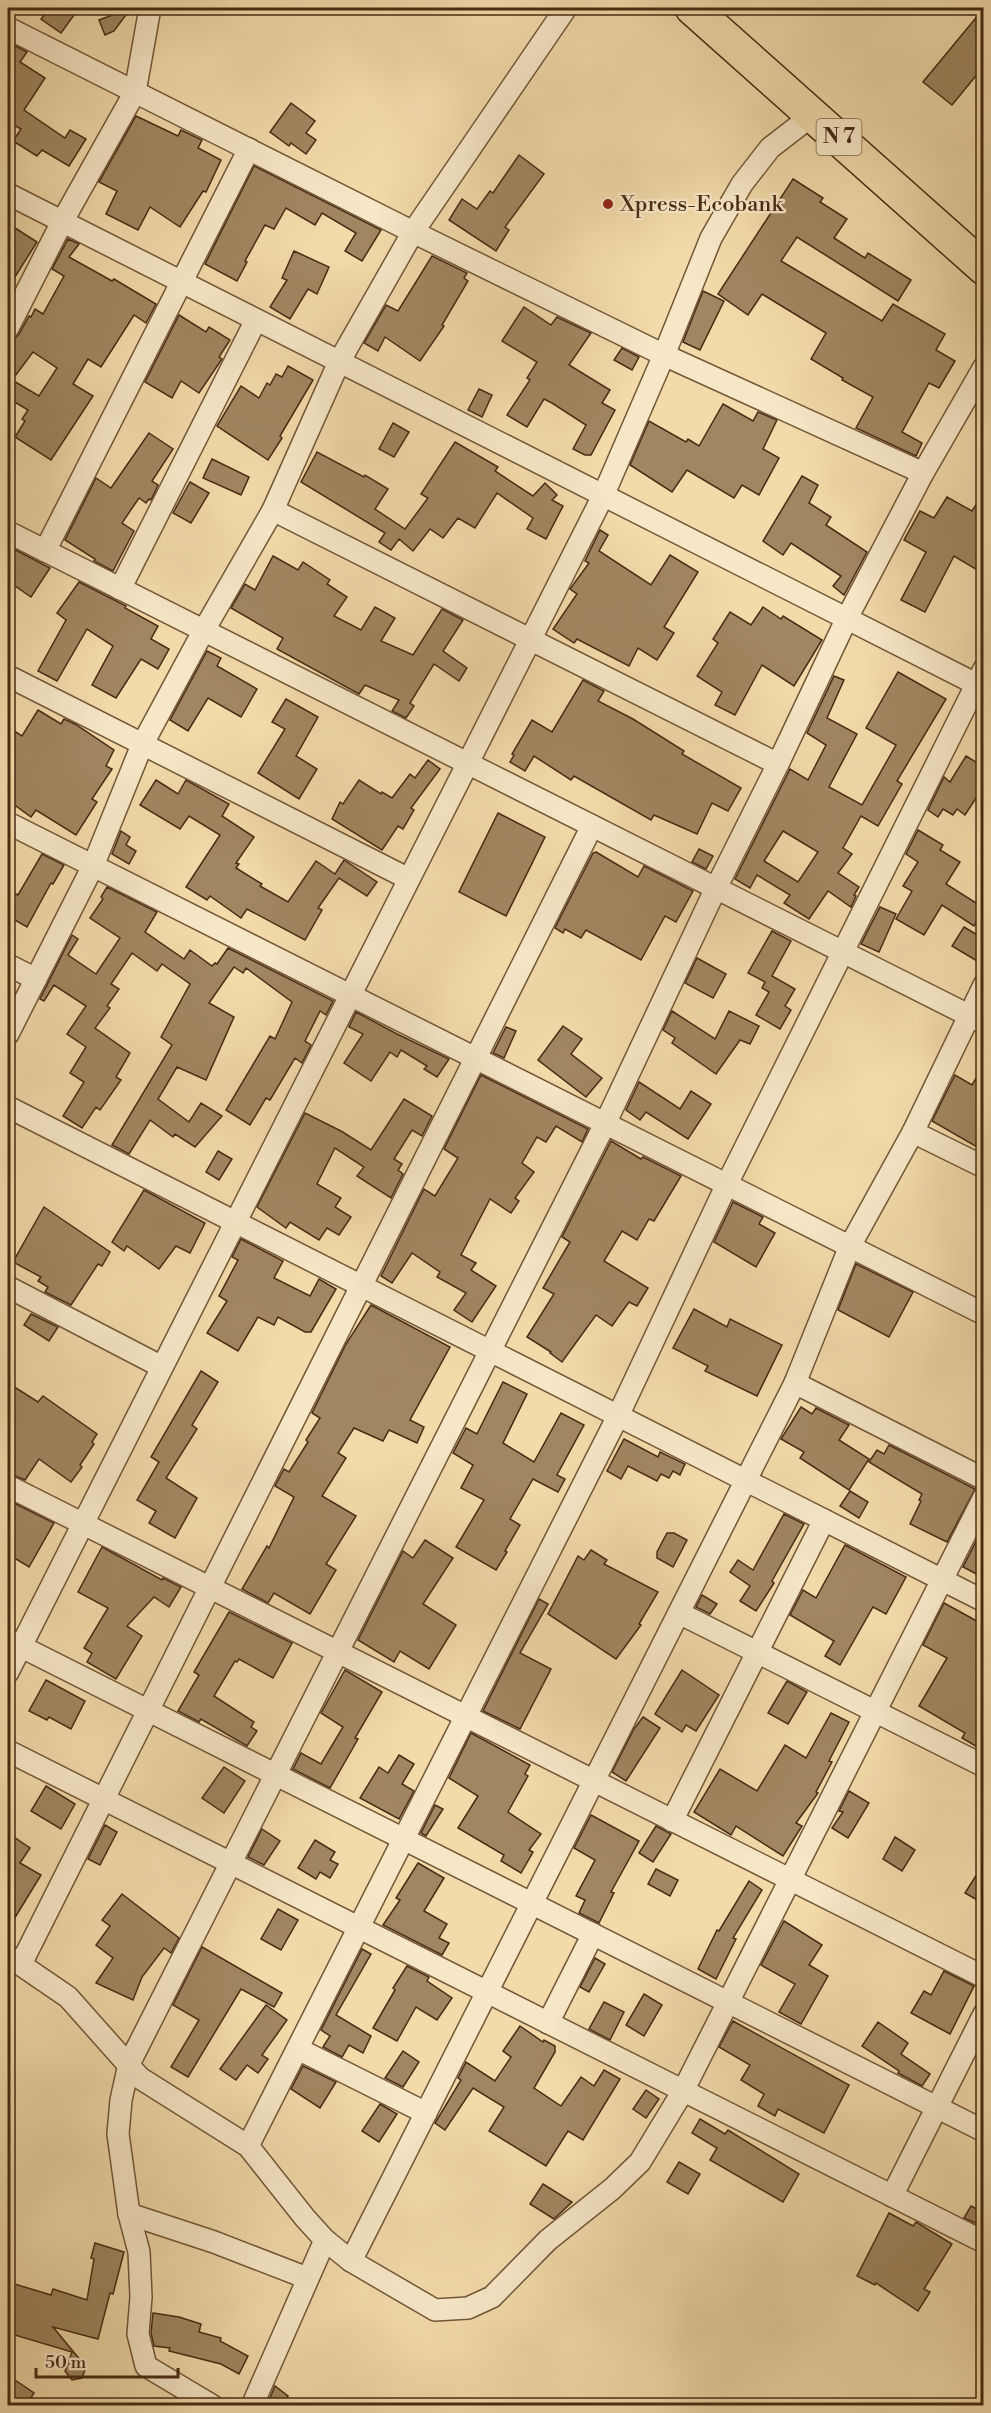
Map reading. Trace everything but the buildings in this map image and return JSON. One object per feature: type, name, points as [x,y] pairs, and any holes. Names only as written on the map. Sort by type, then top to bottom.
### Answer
[{"type":"highway","name":"N 7","points":[[692,8],[814,114],[984,268]]},
{"type":"street","points":[[8,328],[62,222],[135,92],[150,8]]},
{"type":"street","points":[[8,1034],[93,866],[142,745],[204,630],[273,510],[339,362],[413,232],[566,8]]},
{"type":"street","points":[[8,28],[413,232],[664,355],[923,473]]},
{"type":"street","points":[[8,1672],[14,1643],[82,1524],[603,496],[664,355],[711,238],[742,184],[770,148],[814,114]]},
{"type":"street","points":[[45,551],[249,149]]},
{"type":"street","points":[[8,194],[603,496],[847,618],[981,681],[727,1184],[618,1416],[248,2146]]},
{"type":"street","points":[[120,589],[256,320]]},
{"type":"street","points":[[213,2406],[146,2366],[138,2334],[141,2297],[139,2252],[129,2214],[118,2134],[121,2100],[129,2064],[605,1124],[847,618],[923,473],[984,367]]},
{"type":"street","points":[[273,510],[778,764]]},
{"type":"street","points":[[8,532],[976,1019]]},
{"type":"street","points":[[8,676],[409,879]]},
{"type":"street","points":[[8,823],[984,1314]]},
{"type":"street","points":[[592,826],[104,1800],[14,1960],[68,1997],[140,2078],[248,2146],[305,2218],[351,2262],[435,2310],[468,2308],[492,2297],[548,2240],[612,2189],[640,2162],[683,2091],[984,1497]]},
{"type":"street","points":[[8,965],[36,979]]},
{"type":"street","points":[[351,2262],[795,1383],[850,1246],[976,1019],[984,985]]},
{"type":"street","points":[[8,1107],[984,1601]]},
{"type":"street","points":[[913,1132],[984,1167]]},
{"type":"street","points":[[8,1287],[162,1367]]},
{"type":"street","points":[[795,1383],[984,1479]]},
{"type":"street","points":[[8,1486],[984,1977]]},
{"type":"street","points":[[672,1821],[824,1520]]},
{"type":"street","points":[[679,1612],[984,1766]]},
{"type":"street","points":[[14,1643],[984,2131]]},
{"type":"street","points":[[8,1751],[984,2242]]},
{"type":"street","points":[[548,2023],[593,1934]]},
{"type":"street","points":[[891,2196],[984,2014]]},
{"type":"street","points":[[298,2049],[426,2113]]},
{"type":"street","points":[[129,2214],[214,2242],[307,2278]]},
{"type":"street","points":[[252,2406],[307,2278],[326,2240]]},
{"type":"place","name":"Xpress-Ecobank","points":[[608,204]]}]
